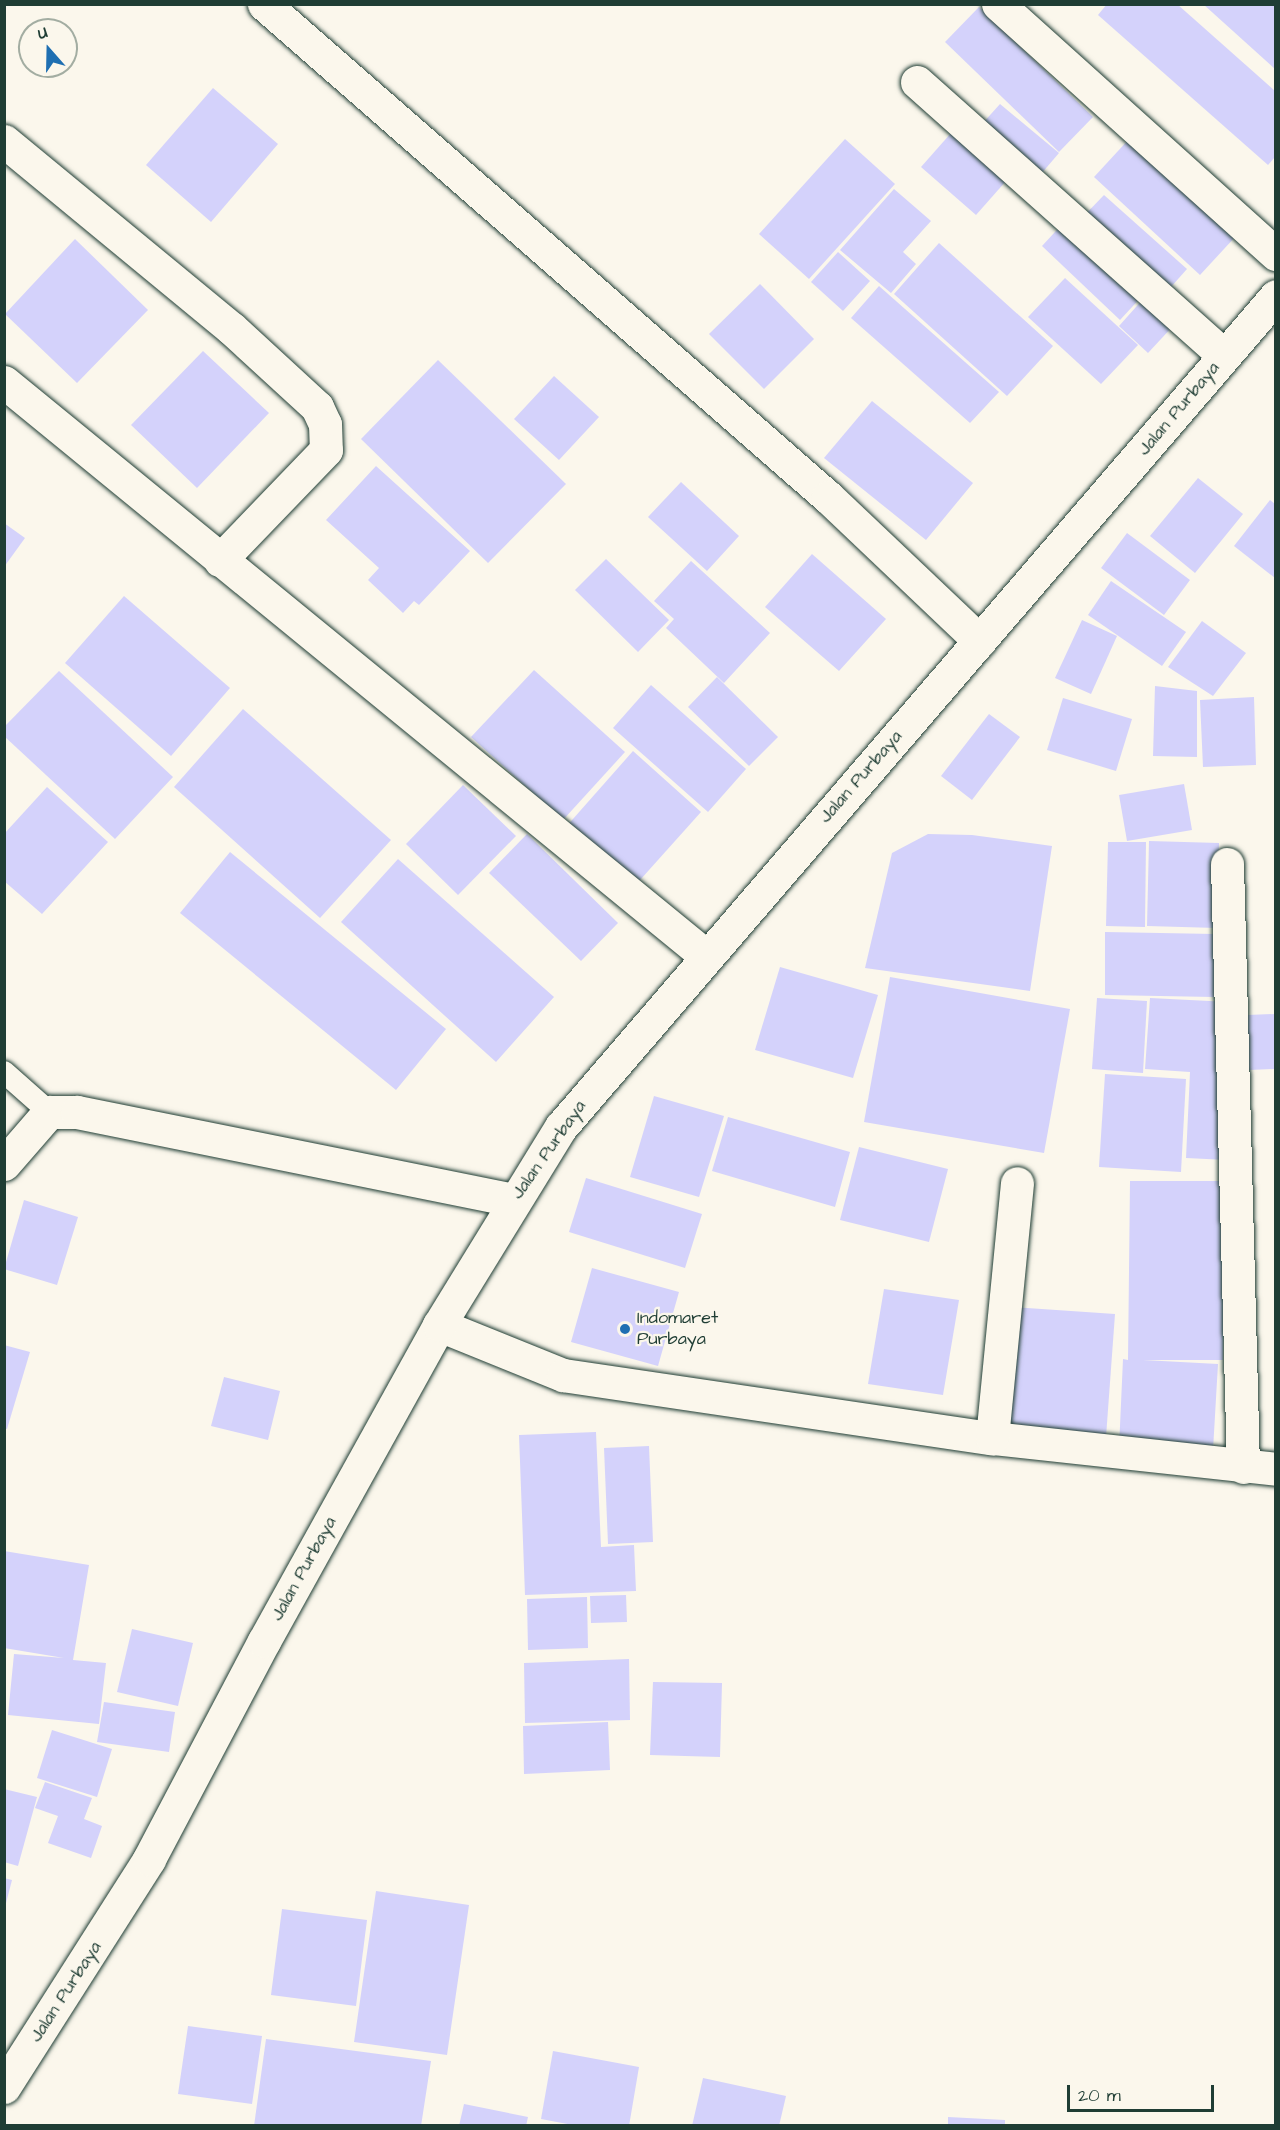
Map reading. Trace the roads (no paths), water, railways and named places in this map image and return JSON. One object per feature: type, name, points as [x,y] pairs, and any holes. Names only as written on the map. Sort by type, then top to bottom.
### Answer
[{"type":"street","points":[[264,4],[828,497],[980,641]]},
{"type":"street","points":[[998,4],[1275,254]]},
{"type":"street","points":[[917,82],[1224,356]]},
{"type":"street","points":[[4,141],[231,328],[317,406],[325,424],[326,450],[220,560]]},
{"type":"street","name":"Jalan Purbaya","points":[[4,2087],[149,1859],[264,1641],[439,1325],[513,1200],[561,1127],[1275,296]]},
{"type":"street","points":[[4,382],[706,956]]},
{"type":"street","points":[[1227,864],[1243,1467]]},
{"type":"street","points":[[4,1164],[49,1112],[77,1112],[513,1200]]},
{"type":"street","points":[[992,1438],[1017,1183]]},
{"type":"street","points":[[439,1325],[563,1375],[992,1438],[1275,1469]]},
{"type":"lane","points":[[4,1072],[49,1112]]},
{"type":"place","name":"Indomaret Purbaya","points":[[625,1329]]}]
